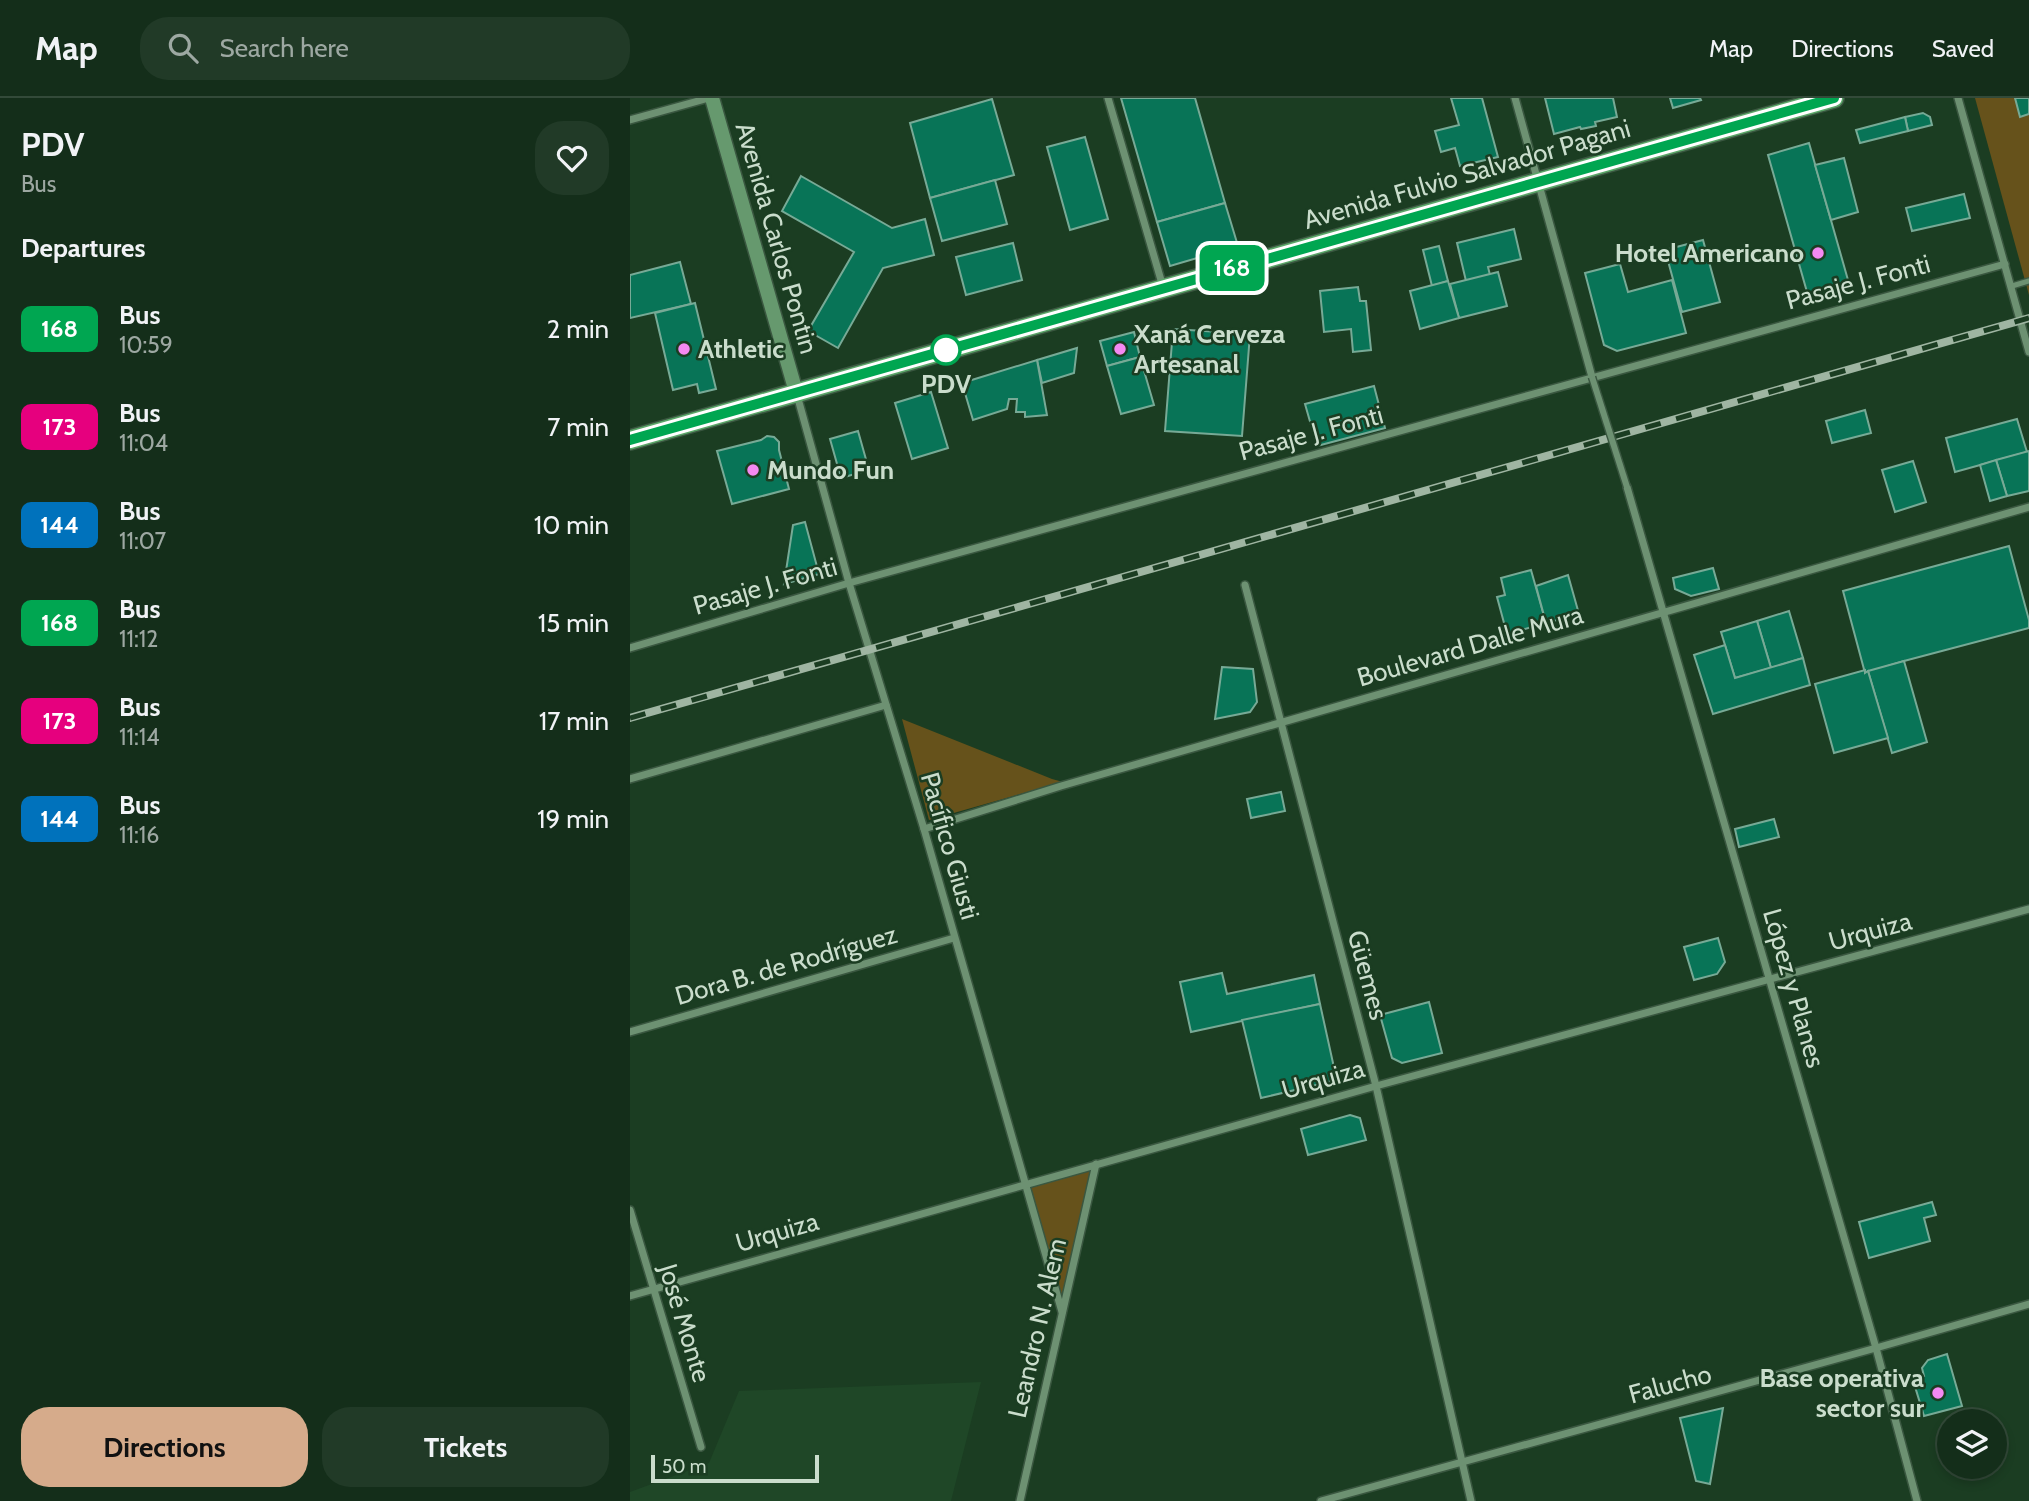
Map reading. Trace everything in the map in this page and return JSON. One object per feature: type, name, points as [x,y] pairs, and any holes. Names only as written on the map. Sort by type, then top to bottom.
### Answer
[{"type":"highway","name":"Avenida Fulvio Salvador Pagani","points":[[630,440],[1538,181],[1802,102],[1834,98]]},
{"type":"main road","name":"Avenida Carlos Pontin","points":[[710,98],[796,392]]},
{"type":"street","points":[[630,120],[710,98]]},
{"type":"street","points":[[1108,98],[1163,288]]},
{"type":"street","points":[[1515,98],[1592,377],[1627,487]]},
{"type":"street","points":[[1958,98],[2029,352]]},
{"type":"street","name":"Pasaje J. Fonti","points":[[630,648],[849,583],[2005,264]]},
{"type":"street","name":"Pacífico Giusti","points":[[796,392],[849,583],[924,829],[1062,1312]]},
{"type":"street","name":"López y Planes","points":[[1627,487],[1876,1349],[1917,1501]]},
{"type":"street","name":"Boulevard Dalle Mura","points":[[924,829],[1074,782],[2028,509]]},
{"type":"street","name":"Güemes","points":[[1245,585],[1376,1086],[1471,1501]]},
{"type":"street","points":[[630,779],[886,705]]},
{"type":"street","name":"Urquiza","points":[[630,1296],[1376,1086],[2029,909]]},
{"type":"street","name":"Dora B. de Rodríguez","points":[[630,1032],[954,938]]},
{"type":"street","name":"Leandro N. Alem","points":[[1020,1501],[1096,1164]]},
{"type":"street","name":"José Monte","points":[[630,1210],[701,1447]]},
{"type":"street","name":"Falucho","points":[[1321,1501],[1876,1349],[2029,1304]]},
{"type":"lane","points":[[2012,286],[2029,281]]},
{"type":"shaded area","points":[[1975,98],[2029,98],[2029,295]]},
{"type":"shaded area","points":[[902,719],[1052,779],[1063,782],[929,820]]},
{"type":"shaded area","points":[[1096,1164],[1062,1312],[1026,1184]]},
{"type":"shaded area","points":[[981,1382],[951,1501],[630,1501],[630,1492],[709,1463],[739,1391]]},
{"type":"building","points":[[1121,98],[1195,98],[1225,203],[1157,222]]},
{"type":"building","points":[[1451,98],[1482,98],[1498,157],[1460,166],[1455,148],[1441,152],[1435,131],[1459,125]]},
{"type":"building","points":[[1545,98],[1613,98],[1617,117],[1595,122],[1596,126],[1554,134]]},
{"type":"building","points":[[1670,98],[1700,98],[1701,100],[1673,108]]},
{"type":"building","points":[[2015,98],[2029,98],[2029,114],[2020,117]]},
{"type":"building","points":[[992,99],[1014,175],[930,198],[910,123]]},
{"type":"building","points":[[1923,113],[1930,117],[1932,125],[1908,131],[1905,117]]},
{"type":"building","points":[[1905,117],[1908,131],[1860,143],[1856,130]]},
{"type":"building","points":[[1085,137],[1108,219],[1070,230],[1047,147]]},
{"type":"building","name":"Hotel Americano","points":[[1809,143],[1850,287],[1809,299],[1768,155]]},
{"type":"building","points":[[1844,158],[1858,212],[1831,220],[1815,165]]},
{"type":"building","points":[[801,176],[892,228],[925,219],[934,255],[883,268],[838,348],[808,331],[854,252],[782,211]]},
{"type":"building","points":[[995,180],[1007,224],[942,241],[930,198]]},
{"type":"building","points":[[1964,194],[1970,218],[1912,231],[1906,208]]},
{"type":"building","points":[[1225,203],[1238,246],[1170,266],[1157,222]]},
{"type":"building","points":[[1514,229],[1521,259],[1488,267],[1490,275],[1466,281],[1457,243]]},
{"type":"building","points":[[1703,240],[1720,302],[1682,312],[1665,250]]},
{"type":"building","points":[[1013,243],[1022,280],[966,295],[956,257]]},
{"type":"building","points":[[1439,246],[1448,281],[1432,286],[1423,250]]},
{"type":"building","points":[[680,262],[691,304],[630,318],[630,275]]},
{"type":"building","points":[[1620,264],[1628,292],[1672,280],[1686,333],[1617,351],[1604,345],[1585,273]]},
{"type":"building","points":[[1498,272],[1507,306],[1459,318],[1450,284]]},
{"type":"building","points":[[1448,281],[1459,318],[1420,329],[1410,291]]},
{"type":"building","points":[[1358,287],[1360,301],[1366,301],[1371,350],[1353,352],[1351,329],[1324,332],[1320,291]]},
{"type":"building","name":"Athletic","points":[[695,303],[716,389],[699,393],[697,384],[673,390],[655,313]]},
{"type":"building","points":[[1173,329],[1250,334],[1242,436],[1165,431]]},
{"type":"building","name":"Xaná Cerveza Artesanal","points":[[1134,332],[1140,357],[1107,366],[1100,341]]},
{"type":"building","points":[[1077,348],[1074,373],[1042,383],[1037,360]]},
{"type":"building","points":[[1140,357],[1154,405],[1121,414],[1107,366]]},
{"type":"building","points":[[1037,360],[1047,415],[1025,417],[1025,412],[1016,412],[1017,399],[1009,399],[1007,409],[973,420],[962,383]]},
{"type":"building","points":[[1374,386],[1385,428],[1317,446],[1305,404]]},
{"type":"building","points":[[931,392],[948,448],[912,459],[895,403]]},
{"type":"building","points":[[1865,410],[1871,433],[1832,443],[1826,421]]},
{"type":"building","points":[[2017,419],[2027,452],[1955,472],[1946,438]]},
{"type":"building","points":[[858,431],[869,470],[841,478],[830,439]]},
{"type":"building","name":"Mundo Fun","points":[[767,436],[774,437],[779,442],[789,489],[732,504],[717,451],[761,440]]},
{"type":"building","points":[[2029,451],[2029,491],[2007,496],[1996,460]]},
{"type":"building","points":[[1996,460],[2007,496],[1990,501],[1980,465]]},
{"type":"building","points":[[1913,461],[1926,502],[1895,512],[1882,470]]},
{"type":"building","points":[[805,522],[819,574],[784,584],[793,525]]},
{"type":"building","points":[[2009,546],[2029,628],[1865,673],[1843,591]]},
{"type":"building","points":[[1713,568],[1719,589],[1691,596],[1675,589],[1673,578]]},
{"type":"building","points":[[1531,570],[1546,623],[1507,634],[1497,597],[1505,595],[1501,578]]},
{"type":"building","points":[[1568,575],[1579,614],[1546,623],[1536,586]]},
{"type":"building","points":[[1789,611],[1803,658],[1771,668],[1757,621]]},
{"type":"building","points":[[1757,621],[1771,668],[1735,678],[1721,632]]},
{"type":"building","points":[[1725,645],[1735,678],[1803,658],[1810,685],[1713,714],[1694,655]]},
{"type":"building","points":[[1904,661],[1927,742],[1892,753],[1868,671]]},
{"type":"building","points":[[1222,667],[1253,669],[1257,702],[1250,712],[1215,719]]},
{"type":"building","points":[[1865,670],[1865,673],[1868,671],[1888,738],[1834,753],[1815,684]]},
{"type":"building","points":[[1281,792],[1285,811],[1251,818],[1247,799]]},
{"type":"building","points":[[1774,819],[1779,837],[1739,847],[1735,829]]},
{"type":"building","points":[[1718,938],[1725,962],[1717,974],[1694,980],[1684,947]]},
{"type":"building","points":[[1222,973],[1227,994],[1314,975],[1320,1004],[1191,1032],[1180,982]]},
{"type":"building","points":[[1429,1002],[1442,1053],[1402,1063],[1392,1058],[1380,1015]]},
{"type":"building","points":[[1320,1004],[1335,1072],[1329,1082],[1261,1098],[1242,1020]]},
{"type":"building","points":[[1350,1115],[1360,1118],[1366,1140],[1308,1155],[1301,1129]]},
{"type":"building","points":[[1932,1202],[1936,1215],[1924,1218],[1930,1241],[1869,1258],[1859,1222]]},
{"type":"building","name":"Base operativa sector sur","points":[[1947,1354],[1962,1406],[1937,1409],[1937,1413],[1924,1416],[1913,1380],[1924,1376],[1922,1368],[1928,1360]]},
{"type":"building","points":[[1723,1408],[1710,1484],[1696,1481],[1680,1418]]},
{"type":"railway","points":[[630,718],[2029,318]]},
{"type":"bus line","name":"168","points":[[630,440],[1834,98]]},
{"type":"place","name":"Hotel Americano","points":[[1818,253]]},
{"type":"place","name":"Athletic","points":[[684,349]]},
{"type":"place","name":"Xaná Cerveza Artesanal","points":[[1120,349]]},
{"type":"place","name":"PDV","points":[[946,350]]},
{"type":"place","name":"Mundo Fun","points":[[753,470]]},
{"type":"place","name":"Base operativa sector sur","points":[[1938,1393]]}]
